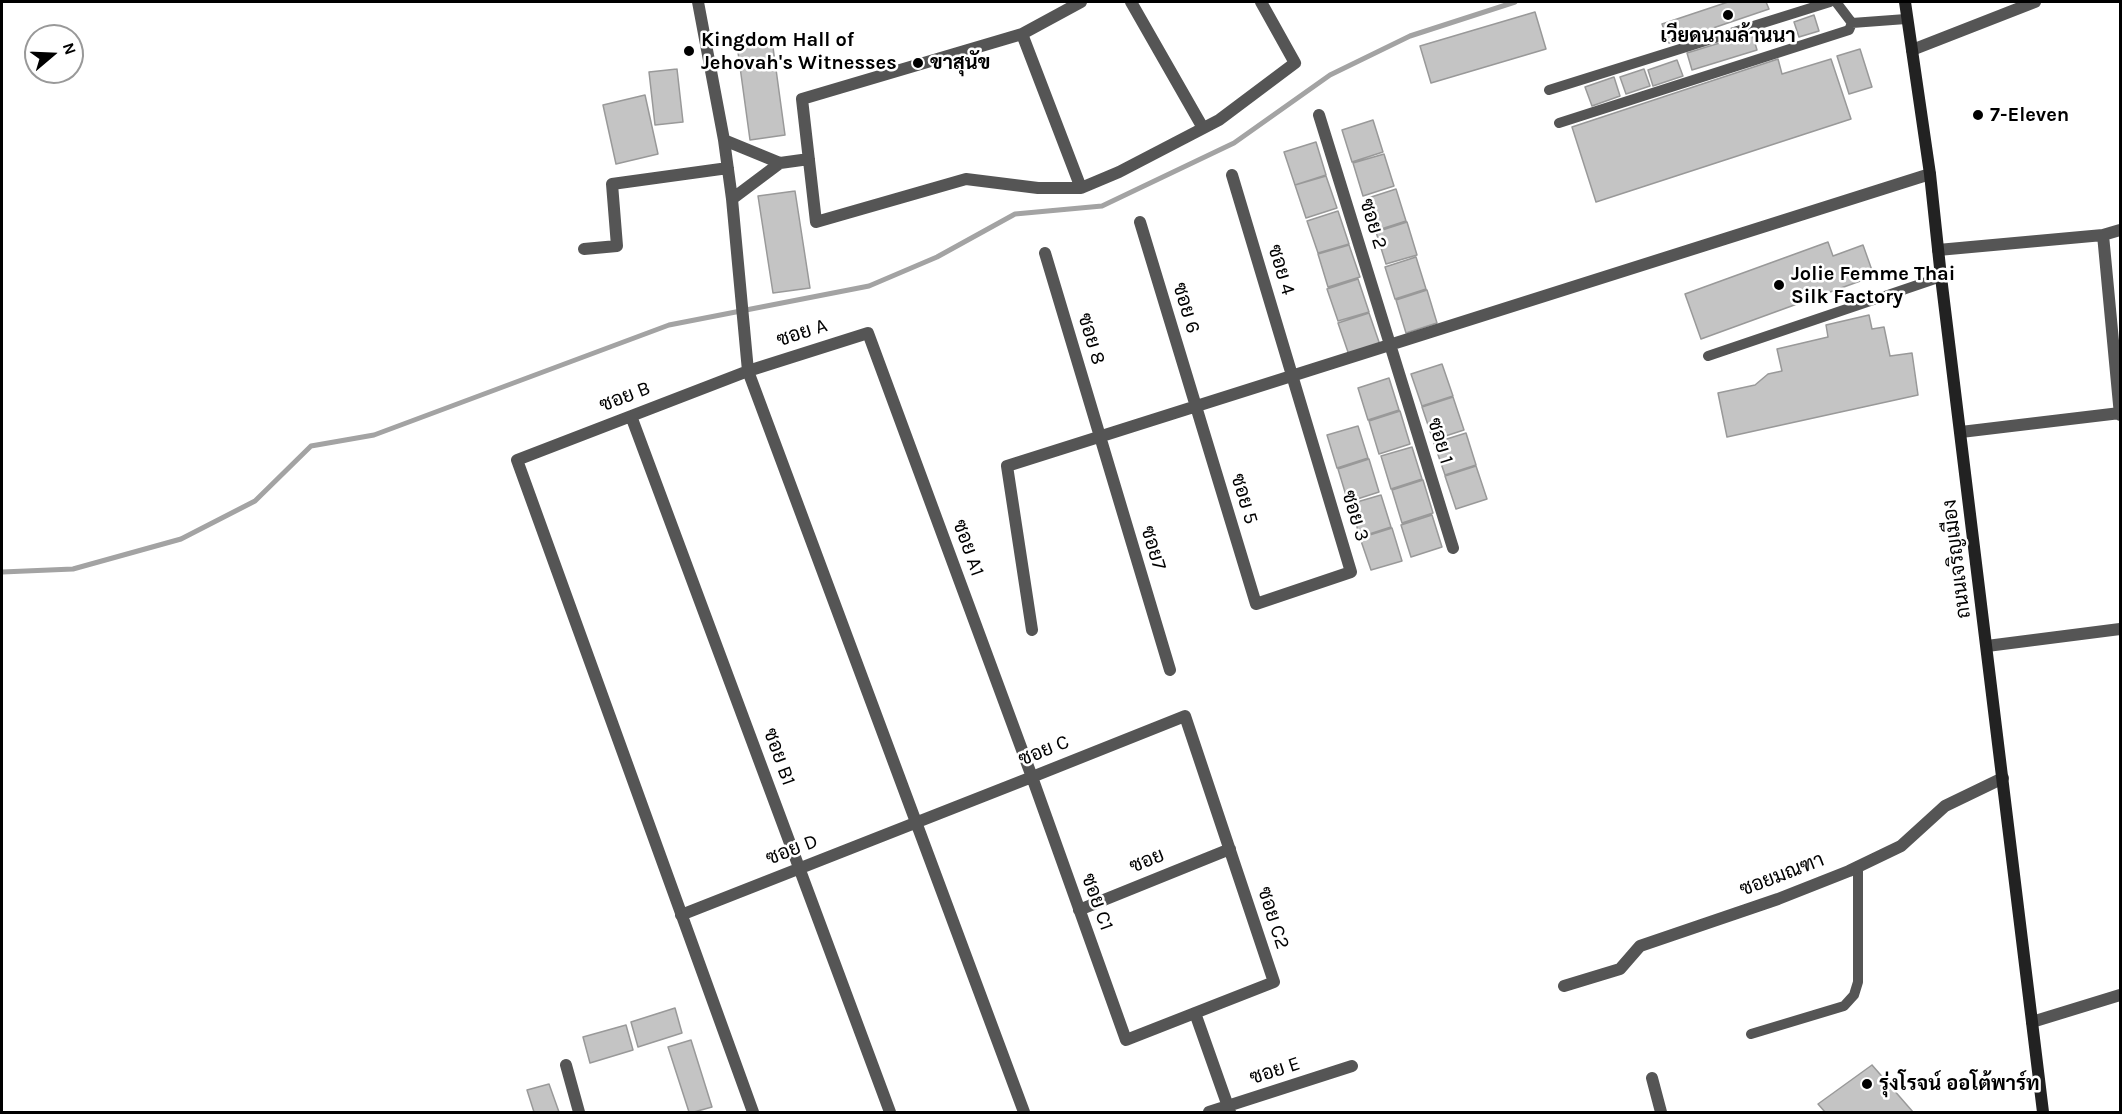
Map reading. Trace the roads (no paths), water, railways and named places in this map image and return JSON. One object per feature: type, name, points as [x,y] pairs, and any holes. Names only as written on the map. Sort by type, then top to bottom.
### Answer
[{"type":"main road","name":"ถนนเจริญเมือง","points":[[1905,2],[1930,174],[2043,1113]]},
{"type":"street","points":[[698,2],[728,168],[748,371],[1024,1113]]},
{"type":"street","points":[[1081,2],[1022,34],[802,99],[816,222],[966,179],[1038,188],[1081,188],[1119,172],[1219,120],[1295,63],[1261,2]]},
{"type":"street","points":[[1131,2],[1203,128]]},
{"type":"street","points":[[1912,50],[2036,2]]},
{"type":"street","points":[[1022,34],[1081,188]]},
{"type":"street","name":"ซอย 2","points":[[1319,115],[1390,345]]},
{"type":"street","points":[[724,140],[780,163]]},
{"type":"street","points":[[732,199],[780,163],[809,159]]},
{"type":"street","points":[[584,249],[617,246],[612,184],[728,168]]},
{"type":"street","points":[[1032,630],[1007,466],[1930,174]]},
{"type":"street","name":"ซอย 4","points":[[1232,175],[1292,376]]},
{"type":"street","name":"ซอย 6","points":[[1140,222],[1196,406]]},
{"type":"street","points":[[1938,250],[2103,235],[2121,230]]},
{"type":"street","points":[[1961,432],[2120,413],[2103,235]]},
{"type":"street","name":"ซอย 8","points":[[1045,253],[1100,436]]},
{"type":"street","name":"ซอย A","points":[[748,371],[868,333]]},
{"type":"street","name":"ซอย A1","points":[[868,333],[1032,777]]},
{"type":"street","name":"ซอย 1","points":[[1390,345],[1453,548]]},
{"type":"street","name":"ซอย B","points":[[681,915],[517,460],[748,371]]},
{"type":"street","name":"ซอย 3","points":[[1256,604],[1351,572],[1292,376]]},
{"type":"street","name":"ซอย 5","points":[[1196,406],[1256,604]]},
{"type":"street","name":"ซอย B1","points":[[632,416],[890,1113]]},
{"type":"street","name":"ซอย7","points":[[1100,436],[1170,670]]},
{"type":"street","points":[[1987,646],[2121,629]]},
{"type":"street","name":"ซอย C","points":[[917,822],[1185,716]]},
{"type":"street","name":"ซอย C2","points":[[1126,1040],[1274,982],[1185,716]]},
{"type":"street","name":"ซอย C1","points":[[1032,777],[1126,1040]]},
{"type":"street","name":"ซอยมณฑา","points":[[1564,986],[1620,969],[1640,946],[1778,899],[1901,846],[1946,806],[2003,778]]},
{"type":"street","name":"ซอย D","points":[[681,915],[917,822]]},
{"type":"street","name":"ซอย","points":[[1079,910],[1230,849]]},
{"type":"street","points":[[681,915],[753,1113]]},
{"type":"street","points":[[2032,1022],[2121,995]]},
{"type":"street","points":[[1195,1013],[1229,1110]]},
{"type":"street","points":[[566,1065],[579,1113]]},
{"type":"street","name":"ซอย E","points":[[1209,1113],[1229,1110],[1352,1066]]},
{"type":"street","points":[[1652,1078],[1661,1113]]},
{"type":"lane","points":[[1549,90],[1830,2]]},
{"type":"lane","points":[[1836,2],[1852,23]]},
{"type":"lane","points":[[1852,23],[1906,19]]},
{"type":"lane","points":[[1559,123],[1849,30],[1852,23]]},
{"type":"lane","points":[[1708,356],[1941,277]]},
{"type":"lane","points":[[1751,1034],[1844,1006],[1854,994],[1858,982],[1858,866]]},
{"type":"waterway","points":[[2,572],[73,569],[181,539],[255,501],[311,446],[374,435],[669,325],[869,286],[937,257],[1015,214],[1102,206],[1234,143],[1330,75],[1410,36],[1515,2]]},
{"type":"place","name":"เวียดนามล้านนา","points":[[1728,15]]},
{"type":"place","name":"Kingdom Hall of Jehovah's Witnesses","points":[[689,51]]},
{"type":"place","name":"ขาสุนัข","points":[[918,63]]},
{"type":"place","name":"7-Eleven","points":[[1978,115]]},
{"type":"place","name":"Jolie Femme Thai Silk Factory","points":[[1779,285]]},
{"type":"place","name":"รุ่งโรจน์ ออโต้พาร์ท","points":[[1867,1084]]}]
